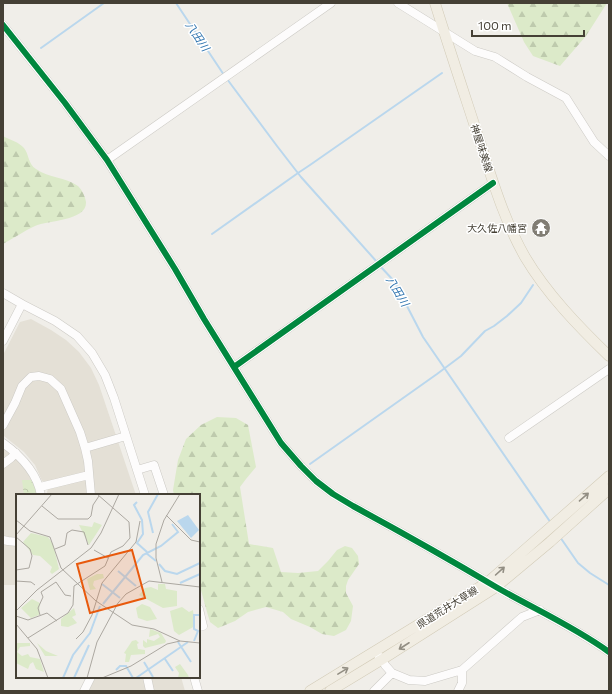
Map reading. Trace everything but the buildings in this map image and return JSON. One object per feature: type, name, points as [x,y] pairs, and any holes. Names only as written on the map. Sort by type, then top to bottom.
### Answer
[{"type":"main road","name":"神屋味美線","points":[[436,3],[493,183],[504,213],[517,241],[526,258],[558,302],[609,356]]},
{"type":"main road","name":"県道荒井大草線","points":[[492,584],[544,532],[609,476]]},
{"type":"main road","name":"県道荒井大草線","points":[[330,691],[379,656],[492,584],[550,542],[609,489]]},
{"type":"main road","name":"県道荒井大草線","points":[[310,691],[379,656]]},
{"type":"street","points":[[107,160],[331,3]]},
{"type":"street","points":[[398,3],[475,51],[495,57],[527,77],[566,98],[594,142],[609,156]]},
{"type":"street","points":[[3,25],[65,103],[107,160],[281,443],[301,466],[316,481],[333,494],[540,610],[590,639],[609,652]]},
{"type":"street","points":[[234,367],[493,183]]},
{"type":"street","points":[[3,293],[55,321],[77,336],[92,353],[105,375],[114,398],[145,494]]},
{"type":"street","points":[[3,341],[22,304]]},
{"type":"street","points":[[509,438],[609,369]]},
{"type":"street","points":[[3,425],[22,386],[31,377],[39,376],[50,379],[61,389],[86,448],[91,494]]},
{"type":"street","points":[[86,448],[126,436]]},
{"type":"street","points":[[3,443],[26,463],[41,491],[89,474]]},
{"type":"street","points":[[3,464],[16,453]]},
{"type":"street","points":[[137,470],[154,465],[164,494]]},
{"type":"street","points":[[3,540],[16,542]]},
{"type":"street","points":[[379,656],[392,673],[409,680],[425,681],[462,670],[522,617],[540,610]]},
{"type":"street","points":[[200,613],[203,626],[200,627]]},
{"type":"street","points":[[458,691],[462,683],[462,670]]},
{"type":"street","points":[[374,691],[392,673]]},
{"type":"street","points":[[84,691],[90,678]]},
{"type":"street","points":[[147,678],[150,691]]},
{"type":"street","points":[[194,678],[198,691]]},
{"type":"shaded area","points":[[31,319],[51,330],[66,340],[79,352],[91,368],[99,385],[136,494],[48,494],[46,482],[42,481],[35,465],[24,452],[4,436],[3,355],[20,322]]},
{"type":"shaded area","points":[[3,447],[9,451],[9,455],[14,460],[18,459],[29,473],[34,483],[36,494],[16,494],[16,585],[3,585]]},
{"type":"shaded area","points":[[94,678],[181,678],[185,691],[88,691]]},
{"type":"green space","points":[[507,3],[607,3],[586,36],[560,66],[533,56],[524,42]]},
{"type":"green space","points":[[3,136],[22,146],[26,150],[31,164],[36,169],[78,186],[85,198],[85,208],[80,213],[66,219],[35,226],[3,244]]},
{"type":"green space","points":[[217,417],[236,418],[248,425],[256,467],[240,487],[249,544],[273,548],[281,572],[298,573],[318,571],[337,550],[345,546],[352,548],[358,556],[359,564],[348,580],[346,586],[346,593],[353,606],[351,621],[346,630],[334,636],[322,634],[291,619],[283,612],[266,607],[248,612],[235,621],[218,628],[210,622],[200,587],[200,494],[174,494],[173,490],[178,460],[186,439],[201,425]]},
{"type":"green space","points":[[22,480],[35,480],[39,494],[24,494]]},
{"type":"waterway","points":[[41,48],[104,3]]},
{"type":"waterway","name":"八田川","points":[[176,3],[224,75]]},
{"type":"waterway","points":[[212,234],[442,73]]},
{"type":"waterway","name":"八田川","points":[[227,79],[301,177],[377,262]]},
{"type":"waterway","name":"八田川","points":[[380,266],[394,281],[423,337],[551,523]]},
{"type":"waterway","points":[[310,464],[461,356],[485,331],[507,316],[521,303],[533,285]]},
{"type":"waterway","name":"八田川","points":[[560,537],[578,563],[590,573],[609,585]]},
{"type":"cycle path","points":[[3,25],[65,103],[107,160],[281,443],[301,466],[316,481],[333,494],[567,626],[609,652]]},
{"type":"cycle path","points":[[234,367],[493,183]]},
{"type":"place","name":"大久佐八幡宮","points":[[541,228]]}]
